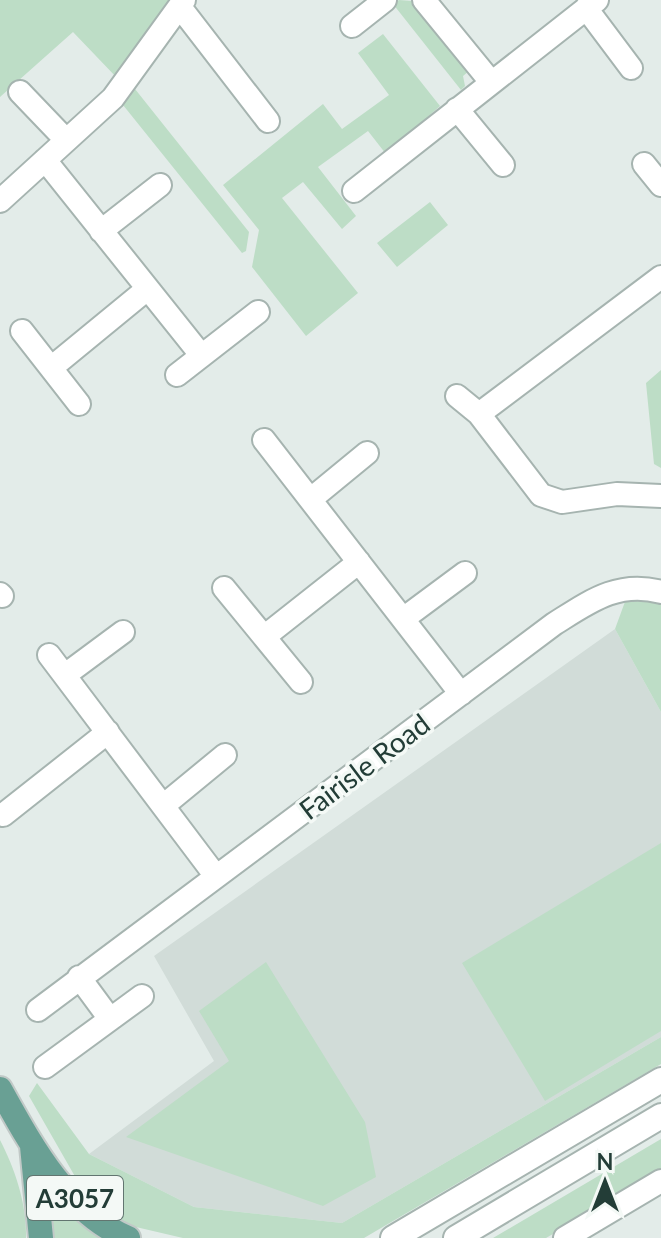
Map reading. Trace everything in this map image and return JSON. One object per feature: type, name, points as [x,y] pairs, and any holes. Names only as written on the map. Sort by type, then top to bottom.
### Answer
[{"type":"main road","name":"A3057","points":[[0,1089],[32,1146],[95,1219],[128,1238]]},
{"type":"main road","name":"A3057","points":[[32,1146],[42,1215],[41,1238]]},
{"type":"street","points":[[352,26],[385,0]]},
{"type":"street","points":[[424,0],[491,82]]},
{"type":"street","points":[[0,201],[113,98],[182,4],[268,121]]},
{"type":"street","points":[[354,191],[592,4],[631,68]]},
{"type":"street","points":[[20,92],[66,140]]},
{"type":"street","points":[[457,109],[503,165]]},
{"type":"street","points":[[45,160],[201,355]]},
{"type":"street","points":[[644,164],[661,185]]},
{"type":"street","points":[[101,231],[160,185]]},
{"type":"street","points":[[479,414],[661,277]]},
{"type":"street","points":[[51,368],[146,290]]},
{"type":"street","points":[[177,375],[258,312]]},
{"type":"street","points":[[22,331],[79,404]]},
{"type":"street","points":[[457,396],[479,414],[541,495],[562,502],[617,494],[661,496]]},
{"type":"street","points":[[264,440],[461,694]]},
{"type":"street","points":[[311,499],[367,453]]},
{"type":"street","points":[[264,637],[359,562]]},
{"type":"street","points":[[403,619],[465,573]]},
{"type":"street","name":"Fairisle Road","points":[[38,1010],[542,632],[592,600],[630,587],[661,592]]},
{"type":"street","points":[[224,588],[301,682]]},
{"type":"street","points":[[65,675],[123,632]]},
{"type":"street","points":[[49,655],[215,875]]},
{"type":"street","points":[[3,815],[108,732]]},
{"type":"street","points":[[163,806],[225,755]]},
{"type":"street","points":[[79,977],[110,1019]]},
{"type":"street","points":[[45,1067],[142,996]]},
{"type":"street","points":[[393,1238],[661,1080]]},
{"type":"street","points":[[456,1238],[661,1116]]},
{"type":"street","points":[[565,1238],[661,1181]]},
{"type":"shaded area","points":[[615,629],[661,712],[661,1037],[342,1223],[194,1207],[89,1154],[214,1061],[154,956]]},
{"type":"green space","points":[[0,0],[169,0],[118,79],[73,32],[0,97]]},
{"type":"green space","points":[[399,0],[412,1],[469,71],[463,76],[465,86],[461,90],[393,4]]},
{"type":"green space","points":[[383,34],[440,106],[386,154],[368,131],[318,167],[356,216],[342,229],[303,182],[282,198],[358,293],[306,336],[252,267],[259,230],[223,185],[323,104],[342,129],[389,95],[358,53]]},
{"type":"green space","points":[[135,89],[249,232],[246,251],[242,253],[123,105]]},
{"type":"green space","points":[[430,202],[448,225],[397,267],[377,243]]},
{"type":"green space","points":[[661,370],[661,468],[654,464],[646,383]]},
{"type":"green space","points":[[647,598],[661,604],[661,712],[615,629],[626,599]]},
{"type":"green space","points":[[661,843],[661,1031],[545,1101],[462,963]]},
{"type":"green space","points":[[266,962],[365,1122],[376,1177],[323,1206],[126,1137],[229,1061],[199,1011]]},
{"type":"green space","points":[[661,1037],[661,1064],[364,1238],[183,1238],[123,1224],[85,1194],[29,1096],[37,1083],[89,1154],[194,1207],[342,1223]]},
{"type":"green space","points":[[661,1139],[661,1171],[546,1238],[493,1238]]},
{"type":"green space","points":[[0,1140],[19,1187],[26,1238],[0,1238]]},
{"type":"green space","points":[[47,1196],[55,1196],[103,1238],[50,1238]]}]
